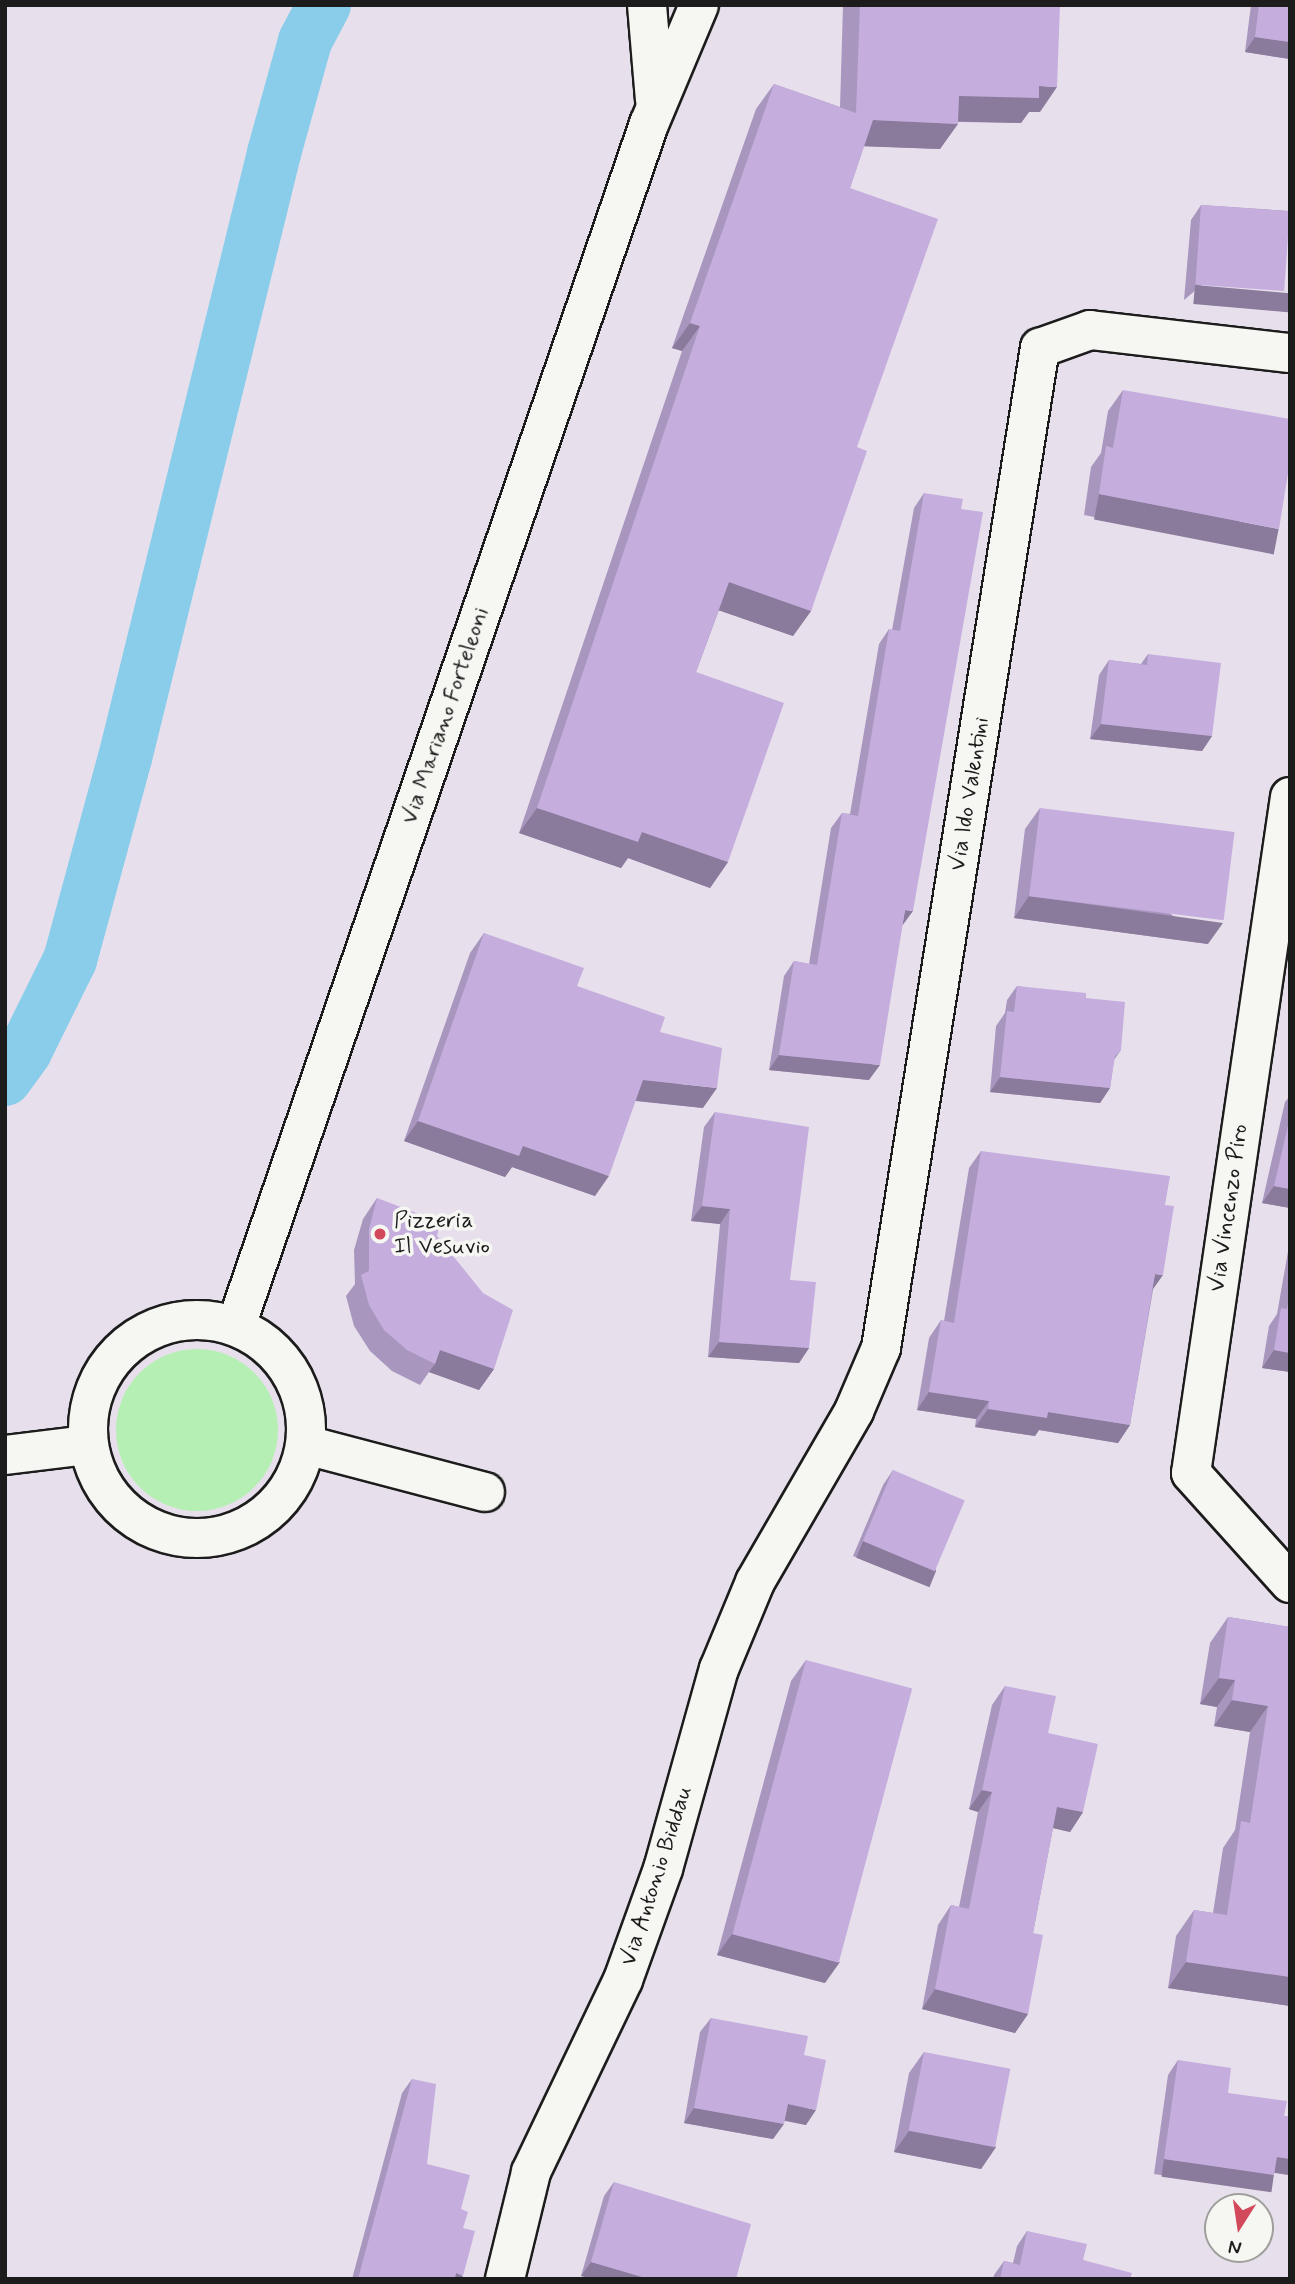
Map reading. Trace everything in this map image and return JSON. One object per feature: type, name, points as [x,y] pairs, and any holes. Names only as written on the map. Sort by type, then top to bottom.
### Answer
[{"type":"street","name":"Via Mariano Forteleoni","points":[[647,5],[655,106]]},
{"type":"street","name":"Via Mariano Forteleoni","points":[[236,1326],[655,106],[699,5]]},
{"type":"street","name":"Via Ido Valentini","points":[[814,1474],[854,1411],[881,1348],[1040,348],[1090,330],[1290,353]]},
{"type":"street","name":"Via Vincenzo Piro","points":[[1290,797],[1191,1474],[1290,1583]]},
{"type":"street","points":[[199,1319],[236,1326],[268,1345],[292,1373],[305,1408],[306,1445],[296,1478],[275,1506],[247,1526],[215,1537],[180,1538],[147,1527],[118,1506],[98,1478],[87,1445],[89,1407],[102,1372],[128,1343],[161,1325],[199,1319]]},
{"type":"street","points":[[5,1455],[87,1445]]},
{"type":"street","points":[[306,1445],[485,1492]]},
{"type":"street","name":"Via Antonio Biddau","points":[[505,2279],[531,2172],[623,1980],[663,1869],[719,1669],[755,1582],[814,1474]]},
{"type":"green space","points":[[197,1349],[228,1355],[255,1372],[272,1399],[278,1430],[272,1461],[255,1488],[228,1505],[197,1511],[166,1505],[139,1488],[122,1461],[116,1430],[122,1399],[139,1372],[166,1355]]},
{"type":"building","points":[[860,5],[1060,5],[1057,87],[1039,86],[1039,98],[959,96],[958,124],[873,120],[850,188],[938,219],[857,447],[867,451],[811,611],[729,582],[696,672],[784,703],[728,862],[642,832],[638,842],[537,808],[700,326],[690,323],[774,84],[856,113]]},
{"type":"building","points":[[1259,5],[1290,5],[1290,42],[1255,37]]},
{"type":"building","points":[[1201,205],[1290,211],[1284,291],[1195,285]]},
{"type":"building","points":[[1123,390],[1290,419],[1290,461],[1279,529],[1099,494],[1106,446],[1113,448]]},
{"type":"building","points":[[924,493],[963,499],[961,509],[983,512],[913,911],[905,910],[880,1065],[779,1055],[794,961],[817,965],[842,813],[858,816],[889,629],[900,631]]},
{"type":"building","points":[[1148,654],[1221,663],[1212,736],[1101,724],[1109,660],[1147,665]]},
{"type":"building","points":[[1040,808],[1235,832],[1224,920],[1029,896]]},
{"type":"building","points":[[484,933],[584,968],[577,986],[665,1017],[660,1032],[722,1048],[717,1088],[643,1080],[609,1176],[523,1146],[519,1156],[418,1121]]},
{"type":"building","points":[[1017,986],[1086,993],[1086,998],[1125,1002],[1121,1050],[1115,1056],[1110,1088],[1000,1077],[1007,1011],[1014,1012]]},
{"type":"building","points":[[715,1112],[809,1127],[790,1280],[816,1282],[809,1348],[719,1342],[730,1209],[702,1206]]},
{"type":"building","points":[[1290,1117],[1290,1189],[1274,1186]]},
{"type":"building","points":[[981,1151],[1170,1176],[1165,1205],[1174,1206],[1163,1275],[1155,1274],[1130,1425],[1048,1412],[1047,1418],[988,1409],[989,1401],[929,1392],[941,1320],[954,1323]]},
{"type":"building","points":[[377,1198],[440,1222],[437,1236],[483,1293],[513,1310],[494,1369],[440,1350],[435,1364],[407,1350],[384,1330],[369,1305],[361,1275],[369,1271],[369,1229]]},
{"type":"building","points":[[1290,1291],[1290,1353],[1274,1350],[1281,1308],[1287,1309]]},
{"type":"building","points":[[893,1470],[965,1500],[935,1571],[863,1541]]},
{"type":"building","points":[[1228,1617],[1290,1627],[1290,1977],[1186,1962],[1194,1910],[1227,1915],[1241,1821],[1250,1823],[1268,1706],[1232,1700],[1235,1680],[1219,1678]]},
{"type":"building","points":[[806,1660],[912,1688],[839,1963],[732,1934]]},
{"type":"building","points":[[1005,1686],[1056,1696],[1048,1733],[1098,1744],[1083,1812],[1057,1807],[1033,1933],[1043,1935],[1028,2014],[935,1989],[951,1905],[969,1909],[992,1792],[982,1790]]},
{"type":"building","points":[[711,2018],[808,2036],[804,2055],[826,2060],[816,2110],[788,2104],[784,2124],[694,2108]]},
{"type":"building","points":[[924,2052],[1010,2069],[995,2147],[909,2131]]},
{"type":"building","points":[[1178,2060],[1231,2068],[1228,2093],[1287,2101],[1284,2116],[1290,2117],[1290,2159],[1277,2157],[1274,2175],[1164,2159]]},
{"type":"building","points":[[412,2079],[436,2084],[427,2164],[470,2175],[461,2209],[468,2212],[463,2228],[475,2231],[463,2276],[456,2273],[455,2279],[358,2279]]},
{"type":"building","points":[[614,2182],[751,2224],[736,2279],[649,2279],[591,2262]]},
{"type":"building","points":[[1027,2231],[1087,2244],[1083,2260],[1132,2273],[1130,2279],[1000,2279],[1004,2261],[1020,2265]]},
{"type":"waterway","points":[[5,1079],[25,1051],[70,960],[125,758],[274,153],[305,41],[324,5]]},
{"type":"place","name":"Pizzeria Il Vesuvio","points":[[380,1234]]}]
